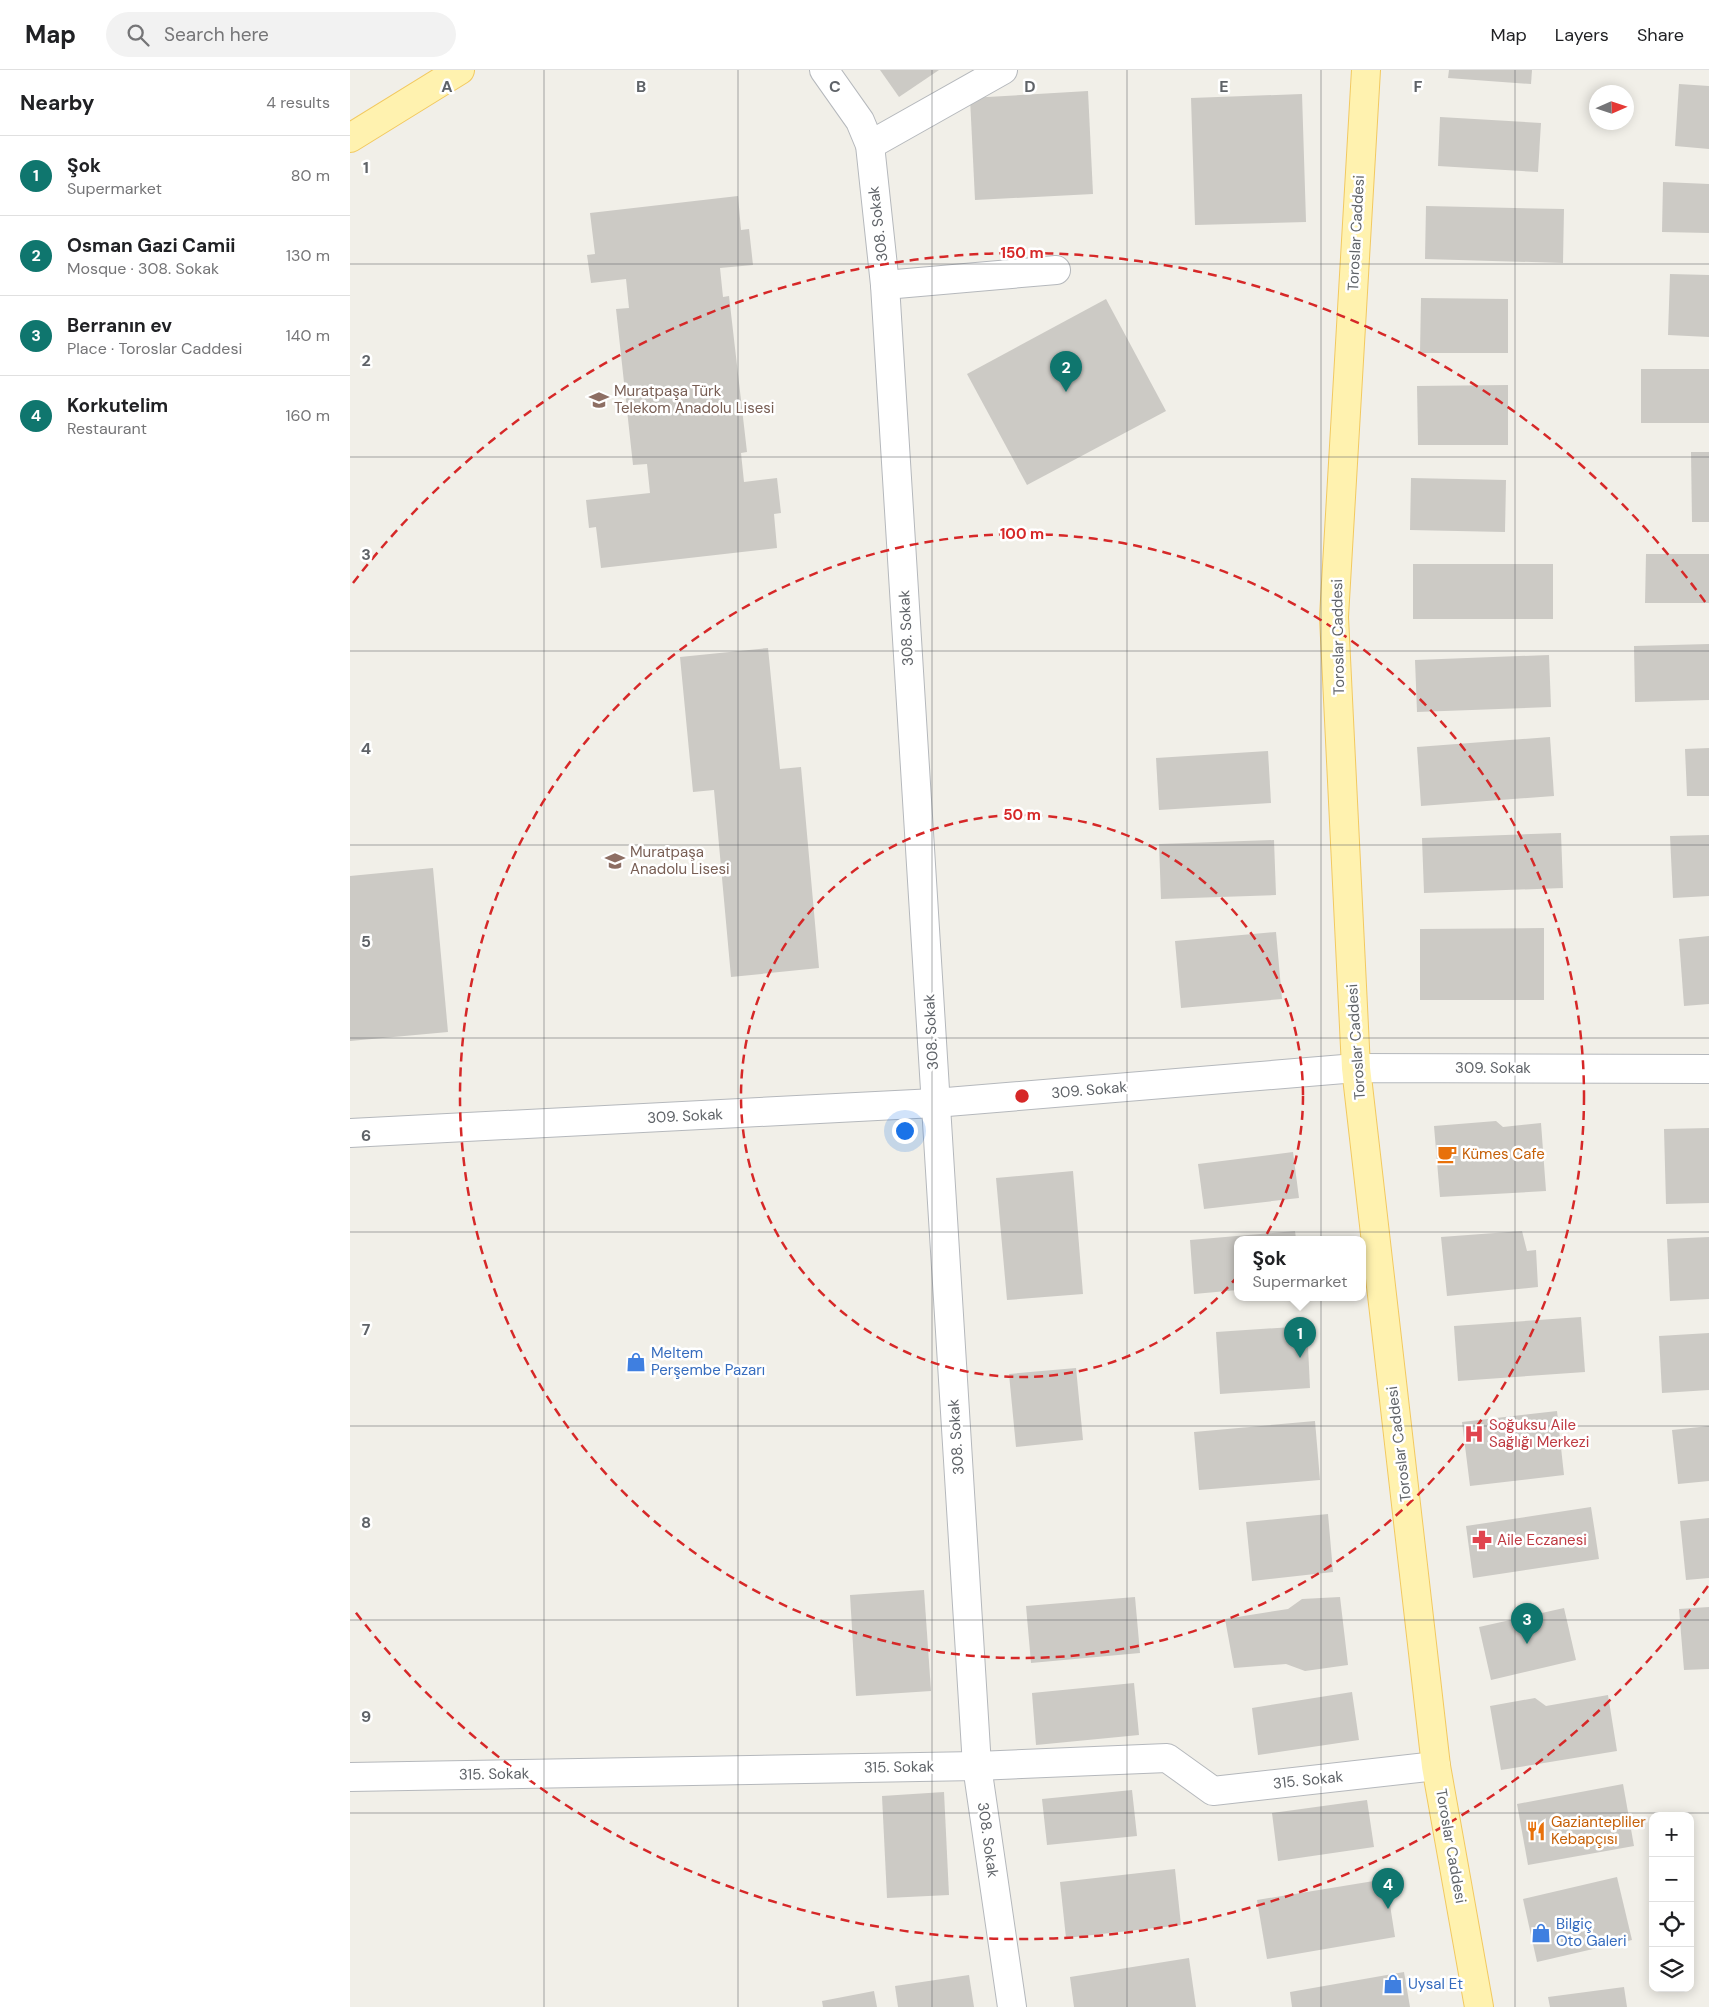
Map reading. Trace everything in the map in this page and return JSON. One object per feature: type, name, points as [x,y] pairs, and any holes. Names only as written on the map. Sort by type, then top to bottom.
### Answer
[{"type":"main road","points":[[350,138],[460,70]]},
{"type":"main road","name":"Toroslar Caddesi","points":[[1366,70],[1334,617],[1356,1068],[1436,1766],[1479,2007]]},
{"type":"street","name":"308. Sokak","points":[[824,70],[860,121],[870,145],[885,285],[977,1766],[1012,2007]]},
{"type":"street","points":[[870,145],[1003,70]]},
{"type":"street","points":[[885,285],[1056,270]]},
{"type":"street","name":"309. Sokak","points":[[350,1133],[935,1103],[1356,1068],[1709,1069]]},
{"type":"street","name":"315. Sokak","points":[[350,1777],[977,1766],[1167,1758],[1213,1791],[1436,1766]]},
{"type":"building","points":[[880,70],[939,70],[899,97]]},
{"type":"building","points":[[1449,70],[1532,70],[1531,84],[1448,78]]},
{"type":"building","points":[[1679,84],[1709,86],[1709,149],[1675,146]]},
{"type":"building","points":[[1088,91],[1093,194],[975,200],[970,98]]},
{"type":"building","points":[[1302,94],[1306,222],[1195,225],[1191,98]]},
{"type":"building","points":[[1440,117],[1541,123],[1538,172],[1438,166]]},
{"type":"building","points":[[1663,182],[1709,184],[1709,233],[1662,232]]},
{"type":"building","points":[[738,196],[741,230],[749,229],[753,265],[720,268],[723,297],[729,296],[747,452],[741,453],[744,482],[777,478],[781,513],[774,514],[777,548],[601,568],[596,527],[589,528],[586,500],[650,493],[647,464],[633,465],[616,309],[629,308],[626,279],[591,283],[587,255],[595,254],[590,213]]},
{"type":"building","points":[[1426,206],[1564,209],[1563,263],[1425,259]]},
{"type":"building","points":[[1670,274],[1709,275],[1709,337],[1668,335]]},
{"type":"building","points":[[1421,298],[1508,299],[1508,353],[1420,353]]},
{"type":"building","points":[[1106,299],[1166,411],[1027,485],[967,374]]},
{"type":"building","points":[[1641,369],[1709,369],[1709,423],[1641,423]]},
{"type":"building","points":[[1508,385],[1508,445],[1418,445],[1417,386]]},
{"type":"building","points":[[1691,452],[1709,452],[1709,522],[1692,522]]},
{"type":"building","points":[[1411,478],[1506,480],[1505,532],[1410,530]]},
{"type":"building","points":[[1646,554],[1709,554],[1709,603],[1645,603]]},
{"type":"building","points":[[1413,564],[1553,564],[1553,619],[1413,619]]},
{"type":"building","points":[[1709,644],[1709,700],[1635,702],[1634,646]]},
{"type":"building","points":[[768,648],[780,769],[801,767],[819,968],[731,977],[714,790],[693,792],[680,657]]},
{"type":"building","points":[[1549,655],[1551,707],[1417,712],[1415,660]]},
{"type":"building","points":[[1550,737],[1554,796],[1421,806],[1417,747]]},
{"type":"building","points":[[1709,748],[1709,796],[1687,796],[1685,749]]},
{"type":"building","points":[[1268,751],[1271,803],[1159,810],[1156,758]]},
{"type":"building","points":[[1561,833],[1563,888],[1424,893],[1422,838]]},
{"type":"building","points":[[1709,835],[1709,896],[1673,898],[1670,836]]},
{"type":"building","points":[[1274,840],[1276,895],[1161,899],[1159,844]]},
{"type":"building","points":[[433,868],[448,1032],[350,1041],[350,876]]},
{"type":"building","points":[[1544,928],[1544,1000],[1420,1000],[1420,929]]},
{"type":"building","points":[[1276,932],[1282,999],[1181,1008],[1175,941]]},
{"type":"building","points":[[1709,936],[1709,1004],[1684,1006],[1679,939]]},
{"type":"building","points":[[1496,1121],[1503,1127],[1541,1123],[1546,1191],[1440,1197],[1434,1126]]},
{"type":"building","points":[[1709,1128],[1709,1203],[1666,1204],[1664,1129]]},
{"type":"building","points":[[1293,1152],[1299,1198],[1204,1209],[1198,1164]]},
{"type":"building","points":[[1073,1171],[1083,1294],[1007,1300],[996,1178]]},
{"type":"building","points":[[1295,1231],[1296,1236],[1237,1236]]},
{"type":"building","points":[[1522,1231],[1527,1251],[1536,1250],[1538,1287],[1447,1296],[1441,1237]]},
{"type":"building","points":[[1234,1236],[1234,1290],[1194,1294],[1190,1240]]},
{"type":"building","points":[[1709,1237],[1709,1299],[1670,1301],[1667,1239]]},
{"type":"building","points":[[1581,1317],[1585,1372],[1458,1381],[1454,1326]]},
{"type":"building","points":[[1307,1326],[1310,1388],[1220,1394],[1216,1332]]},
{"type":"building","points":[[1709,1333],[1709,1390],[1662,1393],[1659,1336]]},
{"type":"building","points":[[1076,1368],[1083,1440],[1016,1447],[1009,1374]]},
{"type":"building","points":[[1557,1411],[1564,1475],[1470,1486],[1462,1422]]},
{"type":"building","points":[[1315,1421],[1320,1480],[1199,1490],[1194,1432]]},
{"type":"building","points":[[1709,1426],[1709,1481],[1678,1484],[1672,1430]]},
{"type":"building","points":[[1591,1507],[1599,1559],[1473,1578],[1466,1526]]},
{"type":"building","points":[[1328,1514],[1333,1572],[1252,1581],[1246,1522]]},
{"type":"building","points":[[1709,1518],[1709,1578],[1686,1580],[1680,1521]]},
{"type":"building","points":[[924,1590],[931,1691],[856,1696],[850,1595]]},
{"type":"building","points":[[1135,1597],[1140,1653],[1031,1663],[1026,1606]]},
{"type":"building","points":[[1340,1597],[1348,1665],[1305,1671],[1286,1664],[1234,1668],[1225,1619],[1288,1609],[1302,1599]]},
{"type":"building","points":[[1709,1607],[1709,1669],[1684,1670],[1679,1609]]},
{"type":"building","points":[[1564,1608],[1576,1660],[1491,1680],[1479,1627]]},
{"type":"building","points":[[1134,1683],[1139,1735],[1036,1745],[1032,1693]]},
{"type":"building","points":[[1352,1692],[1359,1740],[1258,1755],[1252,1708]]},
{"type":"building","points":[[1608,1695],[1617,1751],[1501,1770],[1490,1706],[1535,1698],[1546,1706]]},
{"type":"building","points":[[1623,1784],[1634,1846],[1528,1865],[1517,1804]]},
{"type":"building","points":[[1132,1790],[1137,1836],[1047,1845],[1042,1799]]},
{"type":"building","points":[[944,1792],[949,1895],[887,1898],[882,1796]]},
{"type":"building","points":[[1367,1800],[1374,1847],[1278,1861],[1272,1813]]},
{"type":"building","points":[[1175,1869],[1181,1925],[1066,1938],[1060,1882]]},
{"type":"building","points":[[1617,1877],[1632,1940],[1537,1962],[1523,1899]]},
{"type":"building","points":[[1386,1879],[1395,1937],[1267,1959],[1257,1900]]},
{"type":"building","points":[[1189,1958],[1196,2007],[1074,2007],[1070,1977]]},
{"type":"building","points":[[1404,1972],[1410,2007],[1292,2007],[1290,1992]]},
{"type":"building","points":[[969,1975],[974,2007],[898,2007],[895,1986]]},
{"type":"building","points":[[1624,1987],[1627,2007],[1550,2007],[1548,1997]]},
{"type":"building","points":[[874,1991],[877,2007],[823,2007],[822,2001]]},
{"type":"place","name":"Osman Gazi Camii","points":[[1066,392]]},
{"type":"place","name":"Muratpaşa Türk Telekom Anadolu Lisesi","points":[[599,400]]},
{"type":"place","name":"Muratpaşa Anadolu Lisesi","points":[[615,861]]},
{"type":"place","name":"Kümes Cafe","points":[[1447,1154]]},
{"type":"place","name":"Şok","points":[[1300,1358]]},
{"type":"place","name":"Meltem Perşembe Pazarı","points":[[636,1362]]},
{"type":"place","name":"Soğuksu Aile Sağlığı Merkezi","points":[[1474,1434]]},
{"type":"place","name":"Aile Eczanesi","points":[[1482,1540]]},
{"type":"place","name":"Berranın ev","points":[[1527,1644]]},
{"type":"place","name":"Gaziantepliler Kebapçısı","points":[[1536,1831]]},
{"type":"place","name":"Korkutelim","points":[[1388,1909]]},
{"type":"place","name":"Bilgiç Oto Galeri","points":[[1541,1933]]},
{"type":"place","name":"Uysal Et","points":[[1393,1984]]}]
